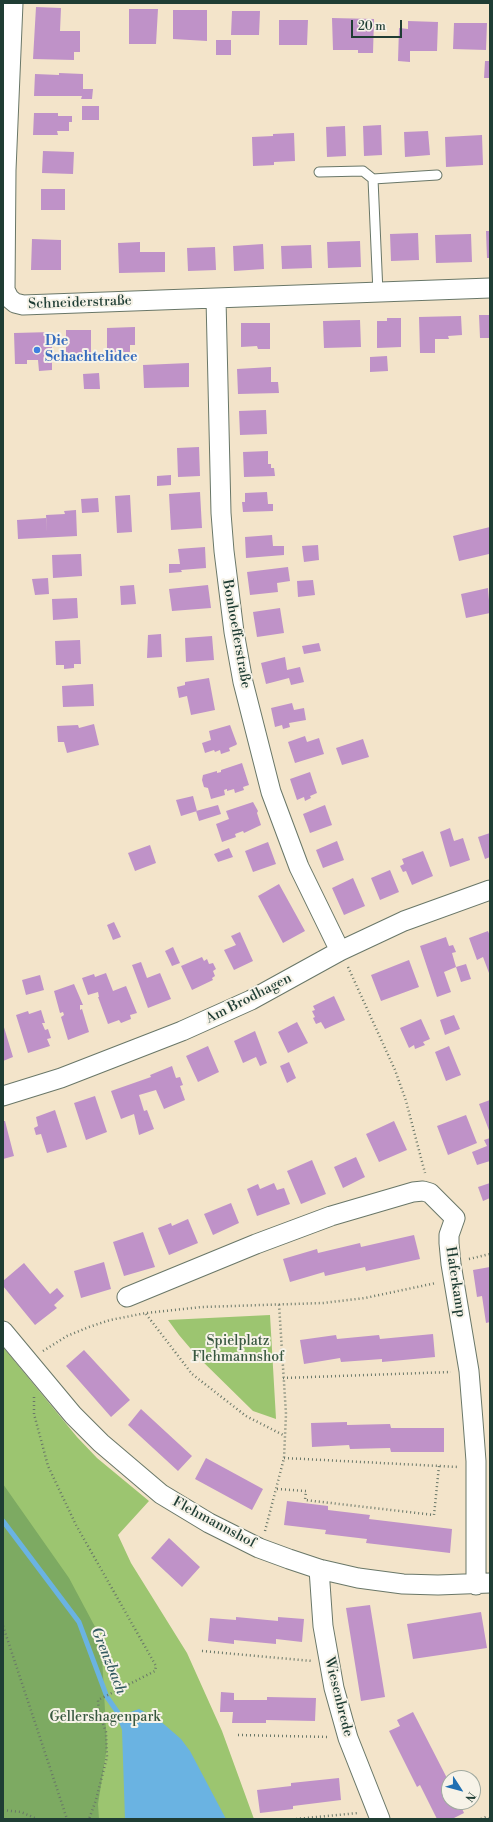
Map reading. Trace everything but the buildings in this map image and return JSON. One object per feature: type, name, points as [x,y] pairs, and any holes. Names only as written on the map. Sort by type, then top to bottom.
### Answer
[{"type":"street","name":"Schneiderstraße","points":[[13,3],[5,171],[5,290],[9,298],[15,303],[23,305],[216,299],[490,288]]},
{"type":"street","name":"Bonhoefferstraße","points":[[216,299],[222,531],[226,576],[242,677],[271,792],[299,867],[340,951]]},
{"type":"street","name":"Am Brodhagen","points":[[3,1096],[76,1073],[182,1032],[251,1000],[340,951],[404,921],[490,890]]},
{"type":"street","points":[[127,1297],[256,1244],[331,1216],[413,1192],[423,1190],[430,1193]]},
{"type":"street","name":"Haferkamp","points":[[430,1193],[455,1218],[449,1235],[452,1271],[469,1371],[483,1584]]},
{"type":"street","name":"Flehmannshof","points":[[3,1331],[74,1415],[101,1443],[161,1494],[209,1523],[259,1548],[319,1569],[358,1578],[403,1584],[483,1584]]},
{"type":"street","name":"Wiesenbrede","points":[[319,1569],[323,1626],[336,1694],[348,1738],[378,1815]]},
{"type":"lane","points":[[319,172],[363,171],[373,179],[437,175]]},
{"type":"lane","points":[[373,179],[378,293]]},
{"type":"path","points":[[340,951],[395,1070],[406,1101],[430,1193]]},
{"type":"path","points":[[27,1360],[67,1336],[89,1326],[110,1320],[146,1313],[202,1307],[323,1303],[365,1298],[452,1271],[490,1254]]},
{"type":"path","points":[[259,1548],[277,1489],[284,1458],[286,1414],[279,1304]]},
{"type":"path","points":[[146,1313],[192,1374],[246,1416],[285,1436]]},
{"type":"path","points":[[284,1378],[469,1371]]},
{"type":"path","points":[[45,1380],[35,1389],[33,1399],[34,1414],[48,1466],[79,1532],[156,1666],[155,1671],[98,1700],[99,1713],[106,1732],[107,1757],[96,1800],[89,1819]]},
{"type":"path","points":[[284,1458],[476,1467]]},
{"type":"path","points":[[277,1489],[306,1491],[305,1500],[434,1515],[439,1466]]},
{"type":"path","points":[[3,1626],[67,1819]]},
{"type":"path","points":[[202,1651],[329,1662]]},
{"type":"path","points":[[238,1735],[348,1738]]},
{"type":"path","points":[[3,1810],[21,1812],[37,1819]]},
{"type":"path","points":[[296,1819],[378,1815]]},
{"type":"path","points":[[481,1819],[486,1817],[490,1819]]},
{"type":"green space","name":"Spielplatz Flehmannshof","points":[[270,1315],[276,1419],[253,1411],[196,1355],[168,1320]]},
{"type":"green space","name":"Gellershagenpark","points":[[3,1347],[77,1437],[97,1458],[149,1501],[118,1535],[131,1563],[187,1653],[222,1731],[254,1819],[3,1819]]},
{"type":"green space","points":[[3,1484],[69,1578],[101,1638],[107,1747],[98,1804],[99,1819],[3,1819]]},
{"type":"water","points":[[139,1709],[158,1719],[181,1739],[190,1751],[226,1819],[125,1819],[122,1730],[117,1717]]},
{"type":"waterway","name":"Grenzbach","points":[[3,1521],[79,1622],[107,1697],[123,1720]]},
{"type":"place","name":"Die Schachtelidee","points":[[37,350]]}]
